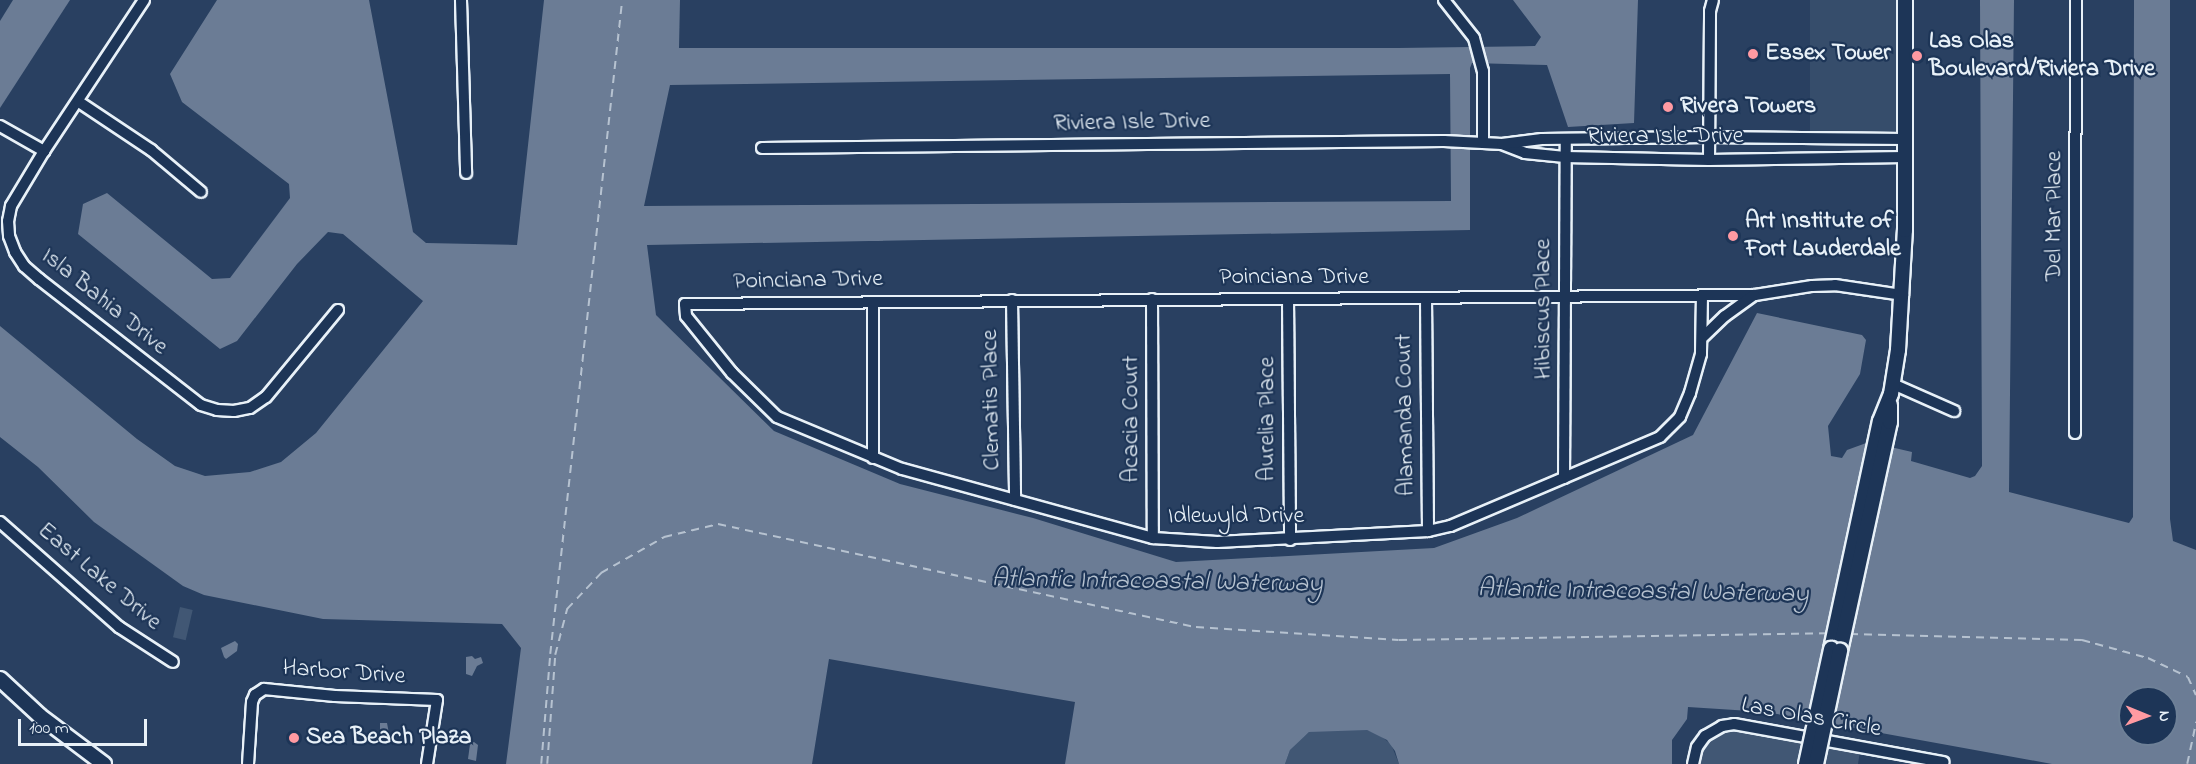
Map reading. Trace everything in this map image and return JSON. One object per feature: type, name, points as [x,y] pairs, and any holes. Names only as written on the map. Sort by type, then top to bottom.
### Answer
[{"type":"main road","points":[[1816,764],[1892,389],[1903,295],[1905,0]]},
{"type":"main road","points":[[1806,764],[1885,422]]},
{"type":"main road","points":[[0,679],[40,716],[104,764]]},
{"type":"street","name":"Isla Bahia Drive","points":[[144,0],[79,102],[44,151],[11,206],[8,221],[9,236],[15,252],[24,266],[39,279],[201,405],[234,411],[250,408],[266,397],[338,310]]},
{"type":"street","points":[[461,0],[466,172]]},
{"type":"street","points":[[1444,0],[1474,38],[1483,71],[1479,142]]},
{"type":"street","points":[[1709,159],[1710,11],[1713,0]]},
{"type":"street","name":"Del Mar Place","points":[[2075,433],[2076,0]]},
{"type":"street","points":[[79,102],[151,150],[201,192]]},
{"type":"street","points":[[0,126],[44,151]]},
{"type":"street","name":"Riviera Isle Drive","points":[[762,148],[1444,141],[1502,144],[1566,139],[1708,137],[1905,139]]},
{"type":"street","name":"Hibiscus Place","points":[[1564,478],[1566,139]]},
{"type":"street","name":"Riviera Isle Drive","points":[[1502,144],[1525,153],[1565,157],[1709,159],[1905,157]]},
{"type":"street","name":"Poinciana Drive","points":[[685,304],[1755,295],[1812,286],[1835,285],[1903,295]]},
{"type":"street","name":"Idlewyld Drive","points":[[685,304],[686,316],[732,373],[777,417],[902,469],[1153,538],[1217,542],[1290,540],[1428,531],[1450,526],[1660,437],[1680,417],[1690,393],[1701,354],[1702,295]]},
{"type":"street","points":[[1703,337],[1725,316],[1755,295]]},
{"type":"street","name":"Alamanda Court","points":[[1426,298],[1428,531]]},
{"type":"street","name":"Acacia Court","points":[[1152,299],[1153,538]]},
{"type":"street","name":"Aurelia Place","points":[[1288,299],[1290,540]]},
{"type":"street","name":"Clematis Place","points":[[1012,300],[1015,500]]},
{"type":"street","points":[[873,302],[873,458]]},
{"type":"street","points":[[1892,389],[1954,411]]},
{"type":"street","name":"East Lake Drive","points":[[0,522],[118,627],[173,662]]},
{"type":"street","name":"Harbor Drive","points":[[248,764],[252,702],[255,695],[264,689],[334,696],[437,700],[427,764]]},
{"type":"street","name":"Las Olas Circle","points":[[1693,764],[1697,747],[1705,736],[1722,726],[1734,724],[1944,762]]},
{"type":"shaded area","points":[[1810,0],[1896,0],[1896,131],[1810,131]]},
{"type":"shaded area","points":[[180,607],[193,610],[186,640],[173,637]]},
{"type":"shaded area","points":[[1729,729],[1860,751],[1858,764],[1696,764],[1703,743],[1715,734]]},
{"type":"shaded area","points":[[1367,730],[1378,734],[1391,744],[1399,764],[1285,764],[1290,750],[1299,740],[1309,732]]},
{"type":"water","points":[[13,0],[70,0],[0,108],[0,21]]},
{"type":"water","name":"Atlantic Intracoastal Waterway","points":[[217,0],[369,0],[413,232],[426,243],[517,245],[544,0],[680,0],[679,48],[1398,48],[1535,46],[1541,37],[1513,0],[1638,0],[1634,123],[1568,127],[1547,65],[1472,63],[1470,68],[1470,230],[647,245],[656,315],[774,431],[900,484],[1033,518],[1176,562],[1434,548],[1517,518],[1693,435],[1757,313],[1862,335],[1866,340],[1860,374],[1828,426],[1831,456],[1842,458],[1847,450],[1869,442],[1912,452],[1911,461],[1970,478],[1975,476],[1982,466],[1980,0],[2014,0],[2009,492],[2129,523],[2133,517],[2134,0],[2170,0],[2170,519],[2173,541],[2196,550],[2196,764],[2052,764],[1766,712],[1688,707],[1687,719],[1672,740],[1672,764],[1399,764],[1395,751],[1387,740],[1367,730],[1309,732],[1290,750],[1285,764],[1065,764],[1075,702],[829,659],[812,764],[506,764],[521,648],[502,624],[323,619],[204,595],[183,586],[94,522],[38,467],[0,437],[0,326],[137,439],[175,466],[205,476],[250,472],[281,462],[316,433],[423,301],[343,234],[328,232],[297,264],[237,341],[220,349],[78,234],[83,204],[107,193],[212,279],[230,278],[290,198],[289,184],[182,102],[170,74]],"holes":[[[1450,74],[1451,201],[644,206],[670,85]]]},
{"type":"water","points":[[235,641],[238,644],[237,651],[226,659],[221,648]]},
{"type":"water","points":[[472,656],[475,659],[481,657],[483,663],[477,666],[472,676],[466,674],[466,657]]},
{"type":"water","points":[[380,723],[387,723],[390,739],[388,742],[383,743],[380,739]]},
{"type":"water","points":[[474,742],[478,745],[476,761],[468,759],[470,744]]},
{"type":"ferry route","points":[[541,764],[550,654],[622,0]]},
{"type":"ferry route","points":[[547,764],[555,655],[567,609],[601,573],[664,537],[718,524],[1196,627],[1399,640],[1827,633]]},
{"type":"ferry route","points":[[1850,634],[2082,640],[2148,658],[2188,677],[2196,695]]},
{"type":"ferry route","points":[[2187,764],[2196,722]]},
{"type":"place","name":"Essex Tower","points":[[1753,54]]},
{"type":"place","name":"Las Olas Boulevard/Riviera Drive","points":[[1917,56]]},
{"type":"place","name":"Rivera Towers","points":[[1668,107]]},
{"type":"place","name":"Art Institute of Fort Lauderdale","points":[[1733,236]]},
{"type":"place","name":"Sea Beach Plaza","points":[[294,738]]}]
